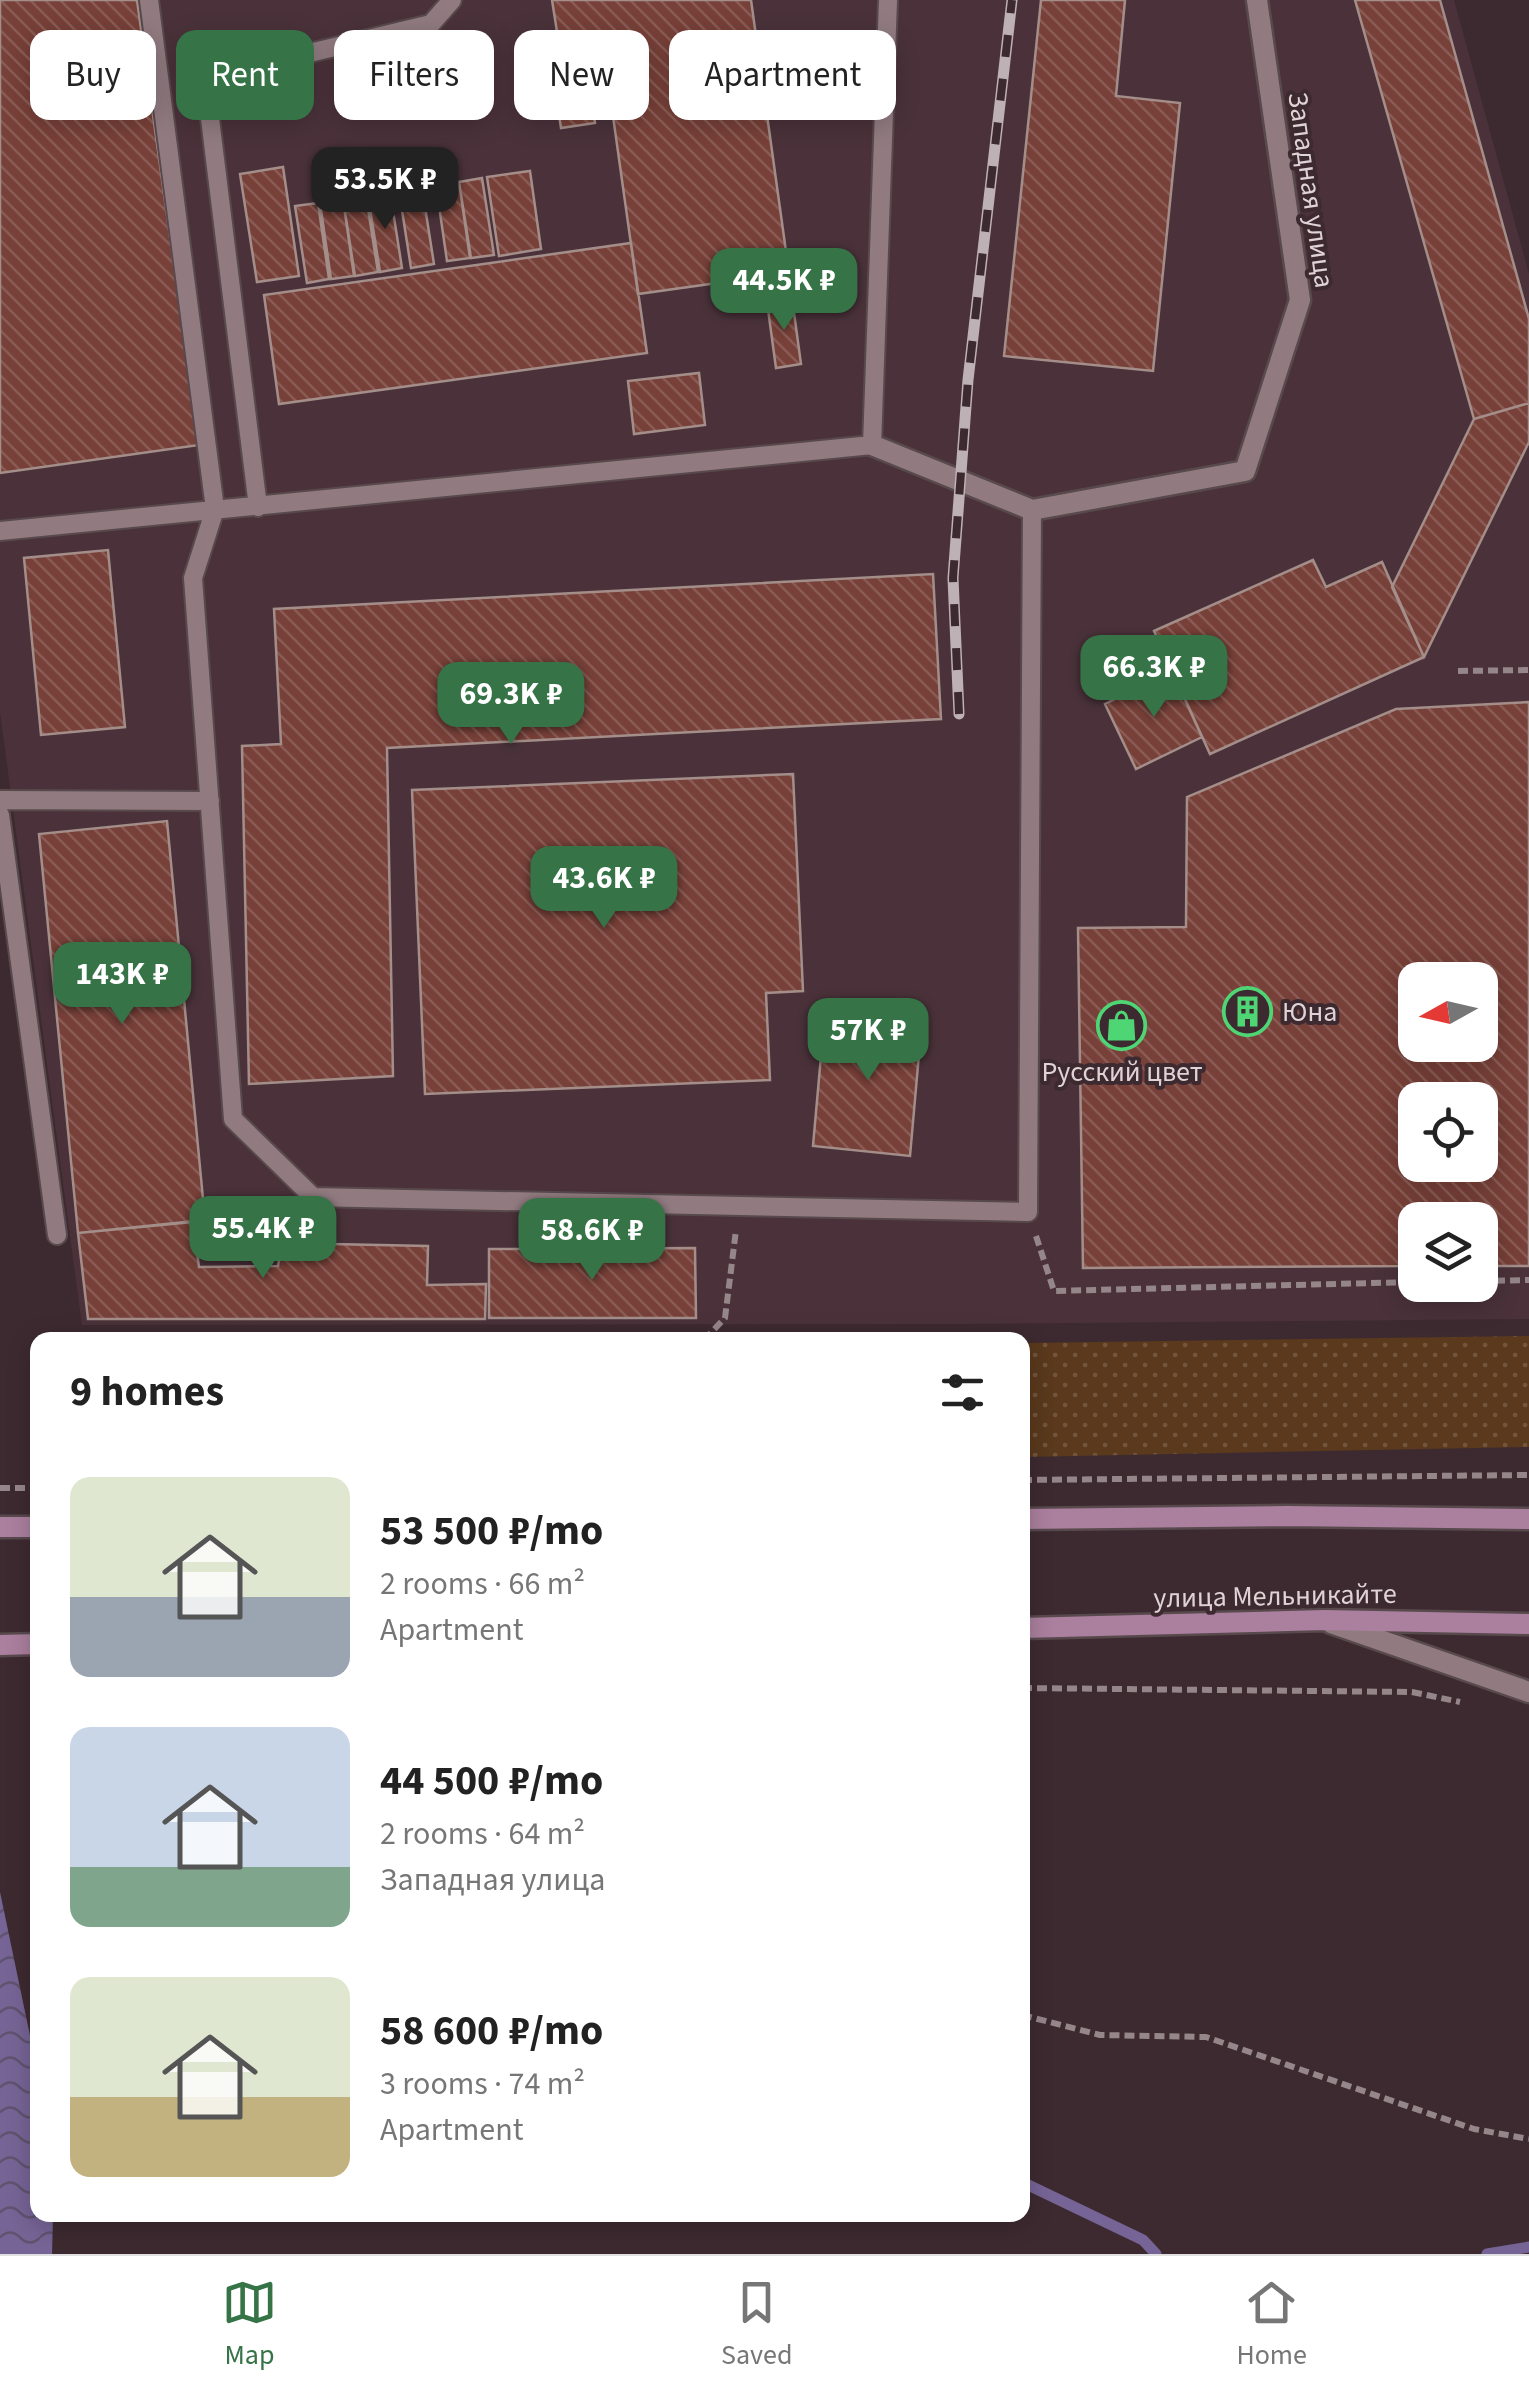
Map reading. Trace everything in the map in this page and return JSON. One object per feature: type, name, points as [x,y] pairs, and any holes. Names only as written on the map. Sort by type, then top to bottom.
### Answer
[{"type":"main road","points":[[1030,1519],[1529,1518]]},
{"type":"main road","points":[[0,1527],[30,1526]]},
{"type":"main road","name":"улица Мельникайте","points":[[1030,1628],[1324,1620],[1529,1624]]},
{"type":"main road","points":[[0,1644],[30,1644]]},
{"type":"street","name":"Западная улица","points":[[1032,510],[1245,471],[1300,300],[1257,0]]},
{"type":"street","points":[[872,445],[1032,510]]},
{"type":"street","points":[[1324,1620],[1529,1692]]},
{"type":"lane","points":[[149,0],[215,509],[193,578],[233,1118],[313,1197],[1028,1212],[1032,510]]},
{"type":"lane","points":[[258,507],[205,78],[431,24],[452,0]]},
{"type":"lane","points":[[0,530],[872,445],[888,0]]},
{"type":"lane","points":[[0,800],[210,801]]},
{"type":"lane","points":[[0,815],[57,1236]]},
{"type":"path","points":[[1458,671],[1529,670]]},
{"type":"path","points":[[712,1332],[725,1318],[739,1207]]},
{"type":"path","points":[[1028,1212],[1054,1290],[1398,1282]]},
{"type":"path","points":[[1498,1281],[1529,1280]]},
{"type":"path","points":[[1030,1480],[1529,1475]]},
{"type":"path","points":[[0,1488],[30,1488]]},
{"type":"path","points":[[1030,1688],[1412,1692]]},
{"type":"path","points":[[1030,2017],[1100,2035],[1206,2037],[1474,2129],[1529,2139]]},
{"type":"shaded area","points":[[0,0],[1454,0],[1529,274],[1529,1319],[82,1325],[0,712]]},
{"type":"shaded area","points":[[1529,1336],[1529,1447],[1030,1457],[1030,1343]]},
{"type":"water","points":[[0,1892],[30,2036],[30,2222],[53,2222],[52,2254],[0,2254]]},
{"type":"building","points":[[0,0],[137,0],[141,30],[30,30],[30,120],[154,120],[199,445],[0,473]]},
{"type":"building","points":[[552,0],[751,0],[755,30],[669,30],[669,120],[768,120],[789,273],[638,294],[614,120],[649,120],[649,30],[557,30]]},
{"type":"building","points":[[1041,0],[1125,0],[1116,96],[1180,103],[1153,371],[1004,356]]},
{"type":"building","points":[[1355,0],[1440,0],[1529,319],[1529,403],[1474,419]]},
{"type":"building","points":[[560,120],[595,120],[595,123],[561,128]]},
{"type":"building","points":[[283,167],[299,276],[257,282],[240,174]]},
{"type":"building","points":[[530,171],[541,249],[499,256],[487,177]]},
{"type":"building","points":[[482,178],[494,255],[471,258],[459,182]]},
{"type":"building","points":[[459,182],[470,258],[447,261],[436,185]]},
{"type":"building","points":[[422,188],[434,264],[411,268],[399,191]]},
{"type":"building","points":[[390,192],[402,268],[380,272],[368,196]]},
{"type":"building","points":[[366,196],[378,272],[355,276],[343,199]]},
{"type":"building","points":[[343,199],[354,276],[331,279],[320,203]]},
{"type":"building","points":[[318,203],[329,279],[307,283],[295,206]]},
{"type":"building","points":[[631,243],[647,353],[279,404],[264,295]]},
{"type":"building","points":[[792,298],[801,364],[776,368],[767,302]]},
{"type":"building","points":[[699,373],[705,425],[634,434],[628,381]]},
{"type":"building","points":[[1529,403],[1529,442],[1424,657],[1392,587],[1474,419]]},
{"type":"building","points":[[108,550],[125,727],[41,735],[24,558]]},
{"type":"building","points":[[1313,560],[1326,587],[1382,562],[1424,657],[1210,754],[1154,631]]},
{"type":"building","points":[[933,574],[941,719],[387,748],[393,1076],[249,1084],[242,746],[281,744],[274,609]]},
{"type":"building","points":[[1172,671],[1202,737],[1136,769],[1105,704]]},
{"type":"building","name":"Юна","points":[[1529,702],[1529,1266],[1498,1266],[1498,1202],[1398,1202],[1398,1266],[1083,1268],[1078,928],[1186,927],[1187,797],[1396,709]]},
{"type":"building","points":[[793,774],[803,991],[766,993],[770,1080],[425,1094],[412,790]]},
{"type":"building","points":[[167,821],[205,1220],[78,1233],[39,834]]},
{"type":"building","points":[[825,1011],[922,1020],[910,1156],[813,1146]]},
{"type":"building","points":[[193,1222],[199,1267],[278,1266],[282,1243],[428,1246],[427,1285],[486,1284],[485,1319],[88,1319],[78,1233]]},
{"type":"building","points":[[695,1248],[696,1318],[489,1318],[489,1249]]},
{"type":"waterway","points":[[1030,2186],[1143,2240],[1156,2254]]},
{"type":"waterway","points":[[1487,2254],[1529,2247]]},
{"type":"railway","points":[[959,714],[953,578],[968,380],[1012,0]]},
{"type":"place","name":"Юна","points":[[1247,1012]]},
{"type":"place","name":"Русский цвет","points":[[1122,1025]]}]
